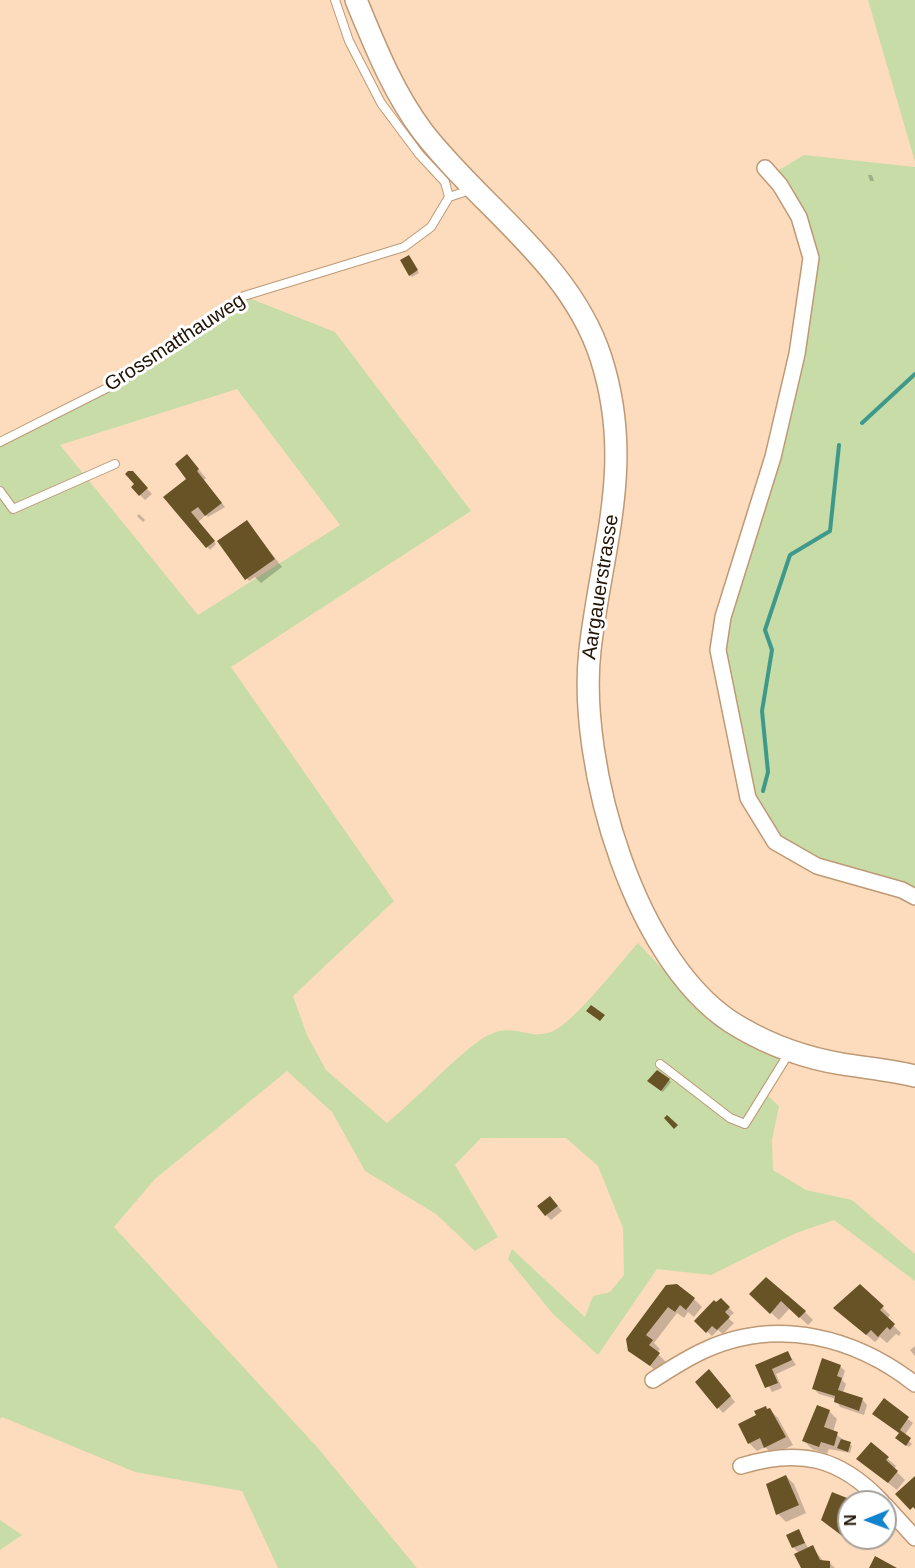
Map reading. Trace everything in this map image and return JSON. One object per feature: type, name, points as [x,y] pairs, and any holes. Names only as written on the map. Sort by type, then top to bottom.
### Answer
[{"type":"main road","name":"Aargauerstrasse","points":[[357,0],[381,60],[406,108],[424,134],[572,296],[592,333],[607,380],[616,441],[617,480],[590,649],[587,692],[597,769],[621,860],[655,936],[675,968],[694,990],[716,1011],[738,1027],[790,1051],[832,1062],[915,1076]]},
{"type":"street","points":[[765,168],[780,185],[799,217],[811,258],[797,354],[773,458],[723,617],[718,650],[748,798],[775,842],[817,866],[902,890],[915,897]]},
{"type":"street","points":[[653,1380],[685,1360],[725,1342],[753,1335],[804,1334],[823,1337],[862,1351],[915,1384]]},
{"type":"street","points":[[741,1466],[781,1456],[820,1460],[858,1478],[870,1490]]},
{"type":"street","points":[[897,1518],[915,1538]]},
{"type":"lane","points":[[335,0],[350,41],[381,103],[419,154],[445,182],[449,197],[474,189]]},
{"type":"lane","name":"Grossmatthauweg","points":[[0,442],[119,382],[244,296],[404,247],[431,227],[449,197]]},
{"type":"lane","points":[[0,491],[13,509],[115,464]]},
{"type":"lane","points":[[660,1064],[730,1118],[745,1124],[790,1051]]},
{"type":"green space","points":[[868,0],[915,0],[915,162]]},
{"type":"green space","points":[[804,155],[915,167],[915,897],[775,842],[748,798],[718,650],[773,457],[811,258],[799,217],[765,168],[779,170]]},
{"type":"green space","points":[[244,296],[335,332],[471,511],[231,667],[394,901],[293,996],[307,1035],[326,1070],[387,1123],[480,1040],[501,1031],[542,1034],[560,1027],[583,1006],[638,943],[708,1017],[738,1038],[780,1058],[773,1081],[765,1093],[779,1106],[772,1140],[773,1170],[806,1190],[852,1200],[915,1254],[915,1281],[834,1220],[796,1233],[711,1275],[657,1269],[598,1355],[553,1314],[508,1259],[512,1249],[585,1317],[593,1296],[610,1292],[624,1275],[623,1228],[598,1166],[566,1138],[481,1138],[455,1165],[498,1237],[475,1251],[436,1214],[365,1171],[332,1112],[287,1071],[155,1179],[114,1227],[317,1447],[417,1568],[278,1568],[242,1491],[135,1472],[2,1417],[0,1419],[0,442],[119,382]],"holes":[[[237,389],[340,525],[198,615],[60,445]]]},
{"type":"green space","points":[[0,1520],[22,1535],[0,1550]]},
{"type":"building","points":[[409,255],[418,270],[409,276],[400,260]]},
{"type":"building","points":[[187,454],[222,503],[205,516],[198,507],[191,512],[215,541],[206,548],[163,497],[186,479],[175,464]]},
{"type":"building","points":[[133,471],[148,488],[139,496],[131,487],[134,484],[125,474]]},
{"type":"building","points":[[247,520],[275,559],[245,580],[217,541]]},
{"type":"building","points":[[591,1005],[605,1015],[600,1021],[586,1011]]},
{"type":"building","points":[[657,1070],[670,1079],[661,1091],[647,1081]]},
{"type":"building","points":[[667,1115],[678,1125],[674,1129],[664,1118]]},
{"type":"building","points":[[550,1196],[558,1206],[545,1216],[537,1206]]},
{"type":"building","points":[[766,1277],[806,1311],[799,1318],[781,1301],[770,1314],[749,1294]]},
{"type":"building","points":[[677,1284],[695,1298],[686,1310],[680,1305],[675,1312],[668,1307],[646,1335],[653,1340],[649,1345],[660,1353],[650,1366],[628,1351],[626,1339],[666,1285]]},
{"type":"building","points":[[860,1284],[884,1306],[880,1310],[895,1324],[890,1330],[887,1327],[878,1337],[871,1330],[866,1335],[833,1308]]},
{"type":"building","points":[[721,1298],[730,1307],[725,1312],[730,1317],[717,1330],[712,1326],[706,1333],[694,1321],[714,1300],[716,1302]]},
{"type":"building","points":[[788,1351],[792,1360],[772,1369],[778,1383],[765,1388],[755,1365]]},
{"type":"building","points":[[822,1358],[841,1365],[837,1376],[842,1378],[838,1390],[863,1398],[859,1411],[834,1402],[835,1396],[812,1389]]},
{"type":"building","points":[[709,1369],[731,1396],[717,1409],[695,1382]]},
{"type":"building","points":[[884,1398],[909,1417],[900,1430],[911,1438],[906,1446],[895,1438],[899,1433],[872,1414]]},
{"type":"building","points":[[817,1405],[830,1410],[824,1427],[838,1432],[834,1446],[821,1442],[819,1447],[802,1441]]},
{"type":"building","points":[[766,1406],[767,1409],[770,1408],[786,1437],[764,1448],[760,1438],[748,1444],[738,1424],[756,1415],[754,1411]]},
{"type":"building","points":[[841,1439],[851,1442],[848,1452],[837,1448]]},
{"type":"building","points":[[871,1442],[889,1457],[886,1460],[898,1471],[888,1483],[856,1459]]},
{"type":"building","points":[[786,1475],[799,1505],[776,1515],[766,1484]]},
{"type":"building","points":[[915,1476],[915,1509],[913,1507],[910,1510],[897,1496],[897,1492]]},
{"type":"building","points":[[832,1492],[837,1494],[837,1532],[821,1520]]},
{"type":"building","points":[[799,1529],[805,1543],[792,1548],[786,1535]]},
{"type":"building","points":[[813,1545],[820,1560],[830,1561],[830,1568],[801,1568],[794,1554]]},
{"type":"building","points":[[875,1556],[897,1568],[869,1568]]},
{"type":"waterway","points":[[862,423],[915,374]]},
{"type":"waterway","points":[[763,791],[768,772],[762,711],[772,650],[765,630],[790,555],[830,531],[839,445]]}]
